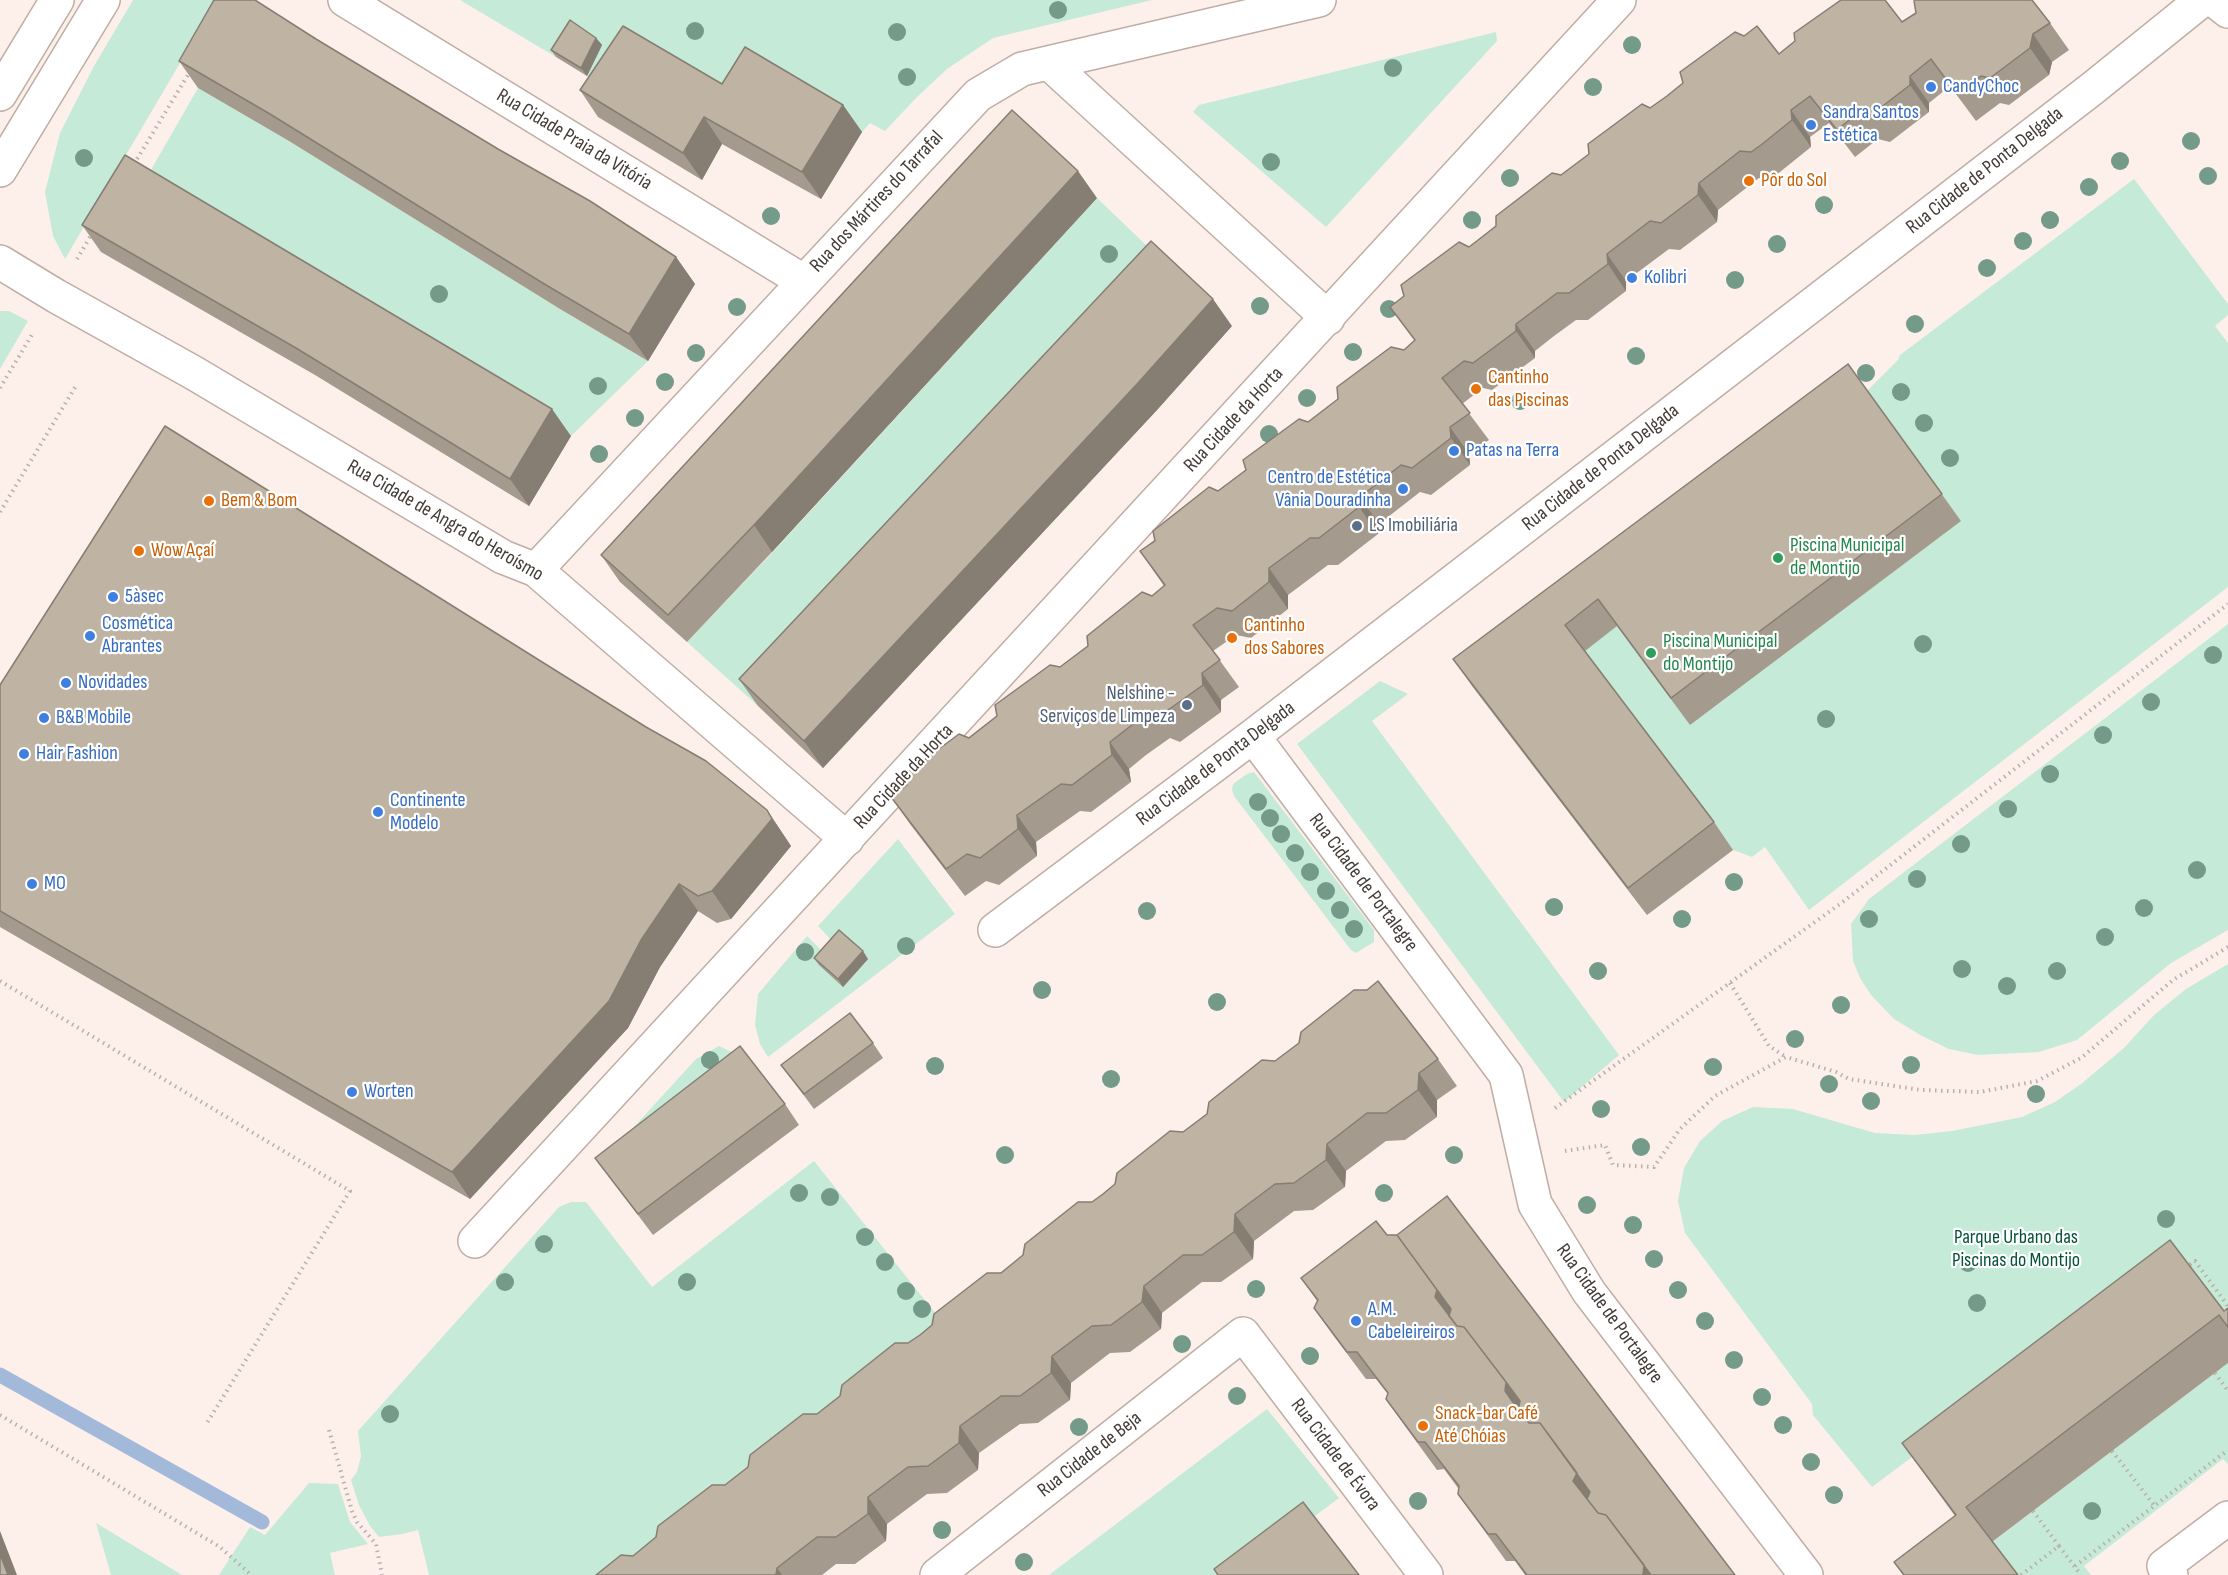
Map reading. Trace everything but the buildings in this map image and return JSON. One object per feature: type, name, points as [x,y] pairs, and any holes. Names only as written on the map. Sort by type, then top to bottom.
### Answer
[{"type":"street","points":[[0,94],[57,0]]},
{"type":"street","points":[[0,170],[103,0]]},
{"type":"street","name":"Rua Cidade Praia da Vitória","points":[[345,0],[803,281]]},
{"type":"street","name":"Rua dos Mártires do Tarrafal","points":[[536,570],[978,95],[1022,69],[1319,0]]},
{"type":"street","name":"Rua Cidade da Horta","points":[[475,1241],[1619,0]]},
{"type":"street","name":"Rua Cidade de Ponta Delgada","points":[[995,930],[1253,736],[2093,88],[2202,0]]},
{"type":"street","points":[[2214,0],[2228,10]]},
{"type":"street","points":[[1049,63],[1328,318]]},
{"type":"street","name":"Rua Cidade de Angra do Heroísmo","points":[[0,262],[194,373],[503,557],[536,570],[848,838]]},
{"type":"street","name":"Rua Cidade de Portalegre","points":[[1253,736],[1506,1075],[1535,1204],[1589,1292],[1806,1575]]},
{"type":"street","name":"Rua Cidade de Beja","points":[[937,1575],[1244,1334]]},
{"type":"street","name":"Rua Cidade de Évora","points":[[1244,1334],[1426,1575]]},
{"type":"street","points":[[2171,1575],[2164,1566],[2228,1518]]},
{"type":"path","points":[[130,170],[197,60]]},
{"type":"path","points":[[76,260],[94,230]]},
{"type":"path","points":[[0,388],[35,329]]},
{"type":"path","points":[[0,512],[77,384]]},
{"type":"path","points":[[1551,1111],[1840,904],[2228,604]]},
{"type":"path","points":[[1730,983],[1769,1046],[1786,1057],[1836,1072],[1849,1079],[1921,1090],[1980,1092],[2037,1081],[2081,1058],[2173,980],[2228,947]]},
{"type":"path","points":[[0,981],[350,1191],[207,1423]]},
{"type":"path","points":[[1561,1151],[1605,1145],[1613,1165],[1654,1167],[1680,1129],[1715,1096],[1786,1057]]},
{"type":"path","points":[[2176,1275],[2195,1261],[2228,1306]]},
{"type":"path","points":[[2215,1373],[2228,1391]]},
{"type":"path","points":[[0,1415],[220,1547],[251,1575]]},
{"type":"path","points":[[329,1430],[352,1511],[357,1522],[376,1545],[382,1575]]},
{"type":"path","points":[[2074,1566],[2228,1450]]},
{"type":"path","points":[[2112,1451],[2154,1505]]},
{"type":"path","points":[[2033,1511],[2081,1575]]},
{"type":"path","points":[[2021,1575],[2059,1546]]},
{"type":"green space","points":[[133,0],[217,0],[65,259],[53,236],[45,192],[60,133],[94,66]]},
{"type":"green space","points":[[460,0],[1152,0],[993,38],[947,69],[885,131],[870,123],[862,132],[764,74],[741,111],[614,91],[587,76],[601,45],[575,28],[556,57]]},
{"type":"green space","points":[[1496,32],[1497,41],[1326,227],[1193,112],[1199,105]]},
{"type":"green space","points":[[198,88],[289,141],[648,361],[571,436],[144,182]]},
{"type":"green space","points":[[2134,179],[2228,304],[2228,315],[2215,326],[2228,343],[2228,587],[1809,910],[1765,847],[1752,857],[1733,850],[1647,915],[1472,686],[1867,391],[1898,360],[1900,355]]},
{"type":"green space","points":[[1097,198],[1170,268],[758,706],[687,642],[772,553]]},
{"type":"green space","points":[[0,311],[9,311],[28,321],[0,369]]},
{"type":"green space","points":[[2228,624],[2228,930],[2171,963],[2077,1040],[2039,1052],[1978,1055],[1949,1049],[1894,1019],[1871,995],[1853,961],[1851,924],[1869,899]]},
{"type":"green space","points":[[1380,681],[1408,694],[1372,721],[1619,1055],[1564,1102],[1297,744]]},
{"type":"green space","points":[[1254,772],[1374,930],[1374,942],[1356,953],[1351,950],[1234,796],[1233,784]]},
{"type":"green space","points":[[898,839],[955,914],[768,1057],[760,1044],[755,1025],[758,994],[807,936],[827,956],[843,986],[868,959],[837,946],[818,926]]},
{"type":"green space","name":"Parque Urbano das Piscinas do Montijo","points":[[2228,964],[2228,1319],[2106,1343],[1927,1479],[1920,1451],[1872,1487],[1813,1415],[1812,1404],[1685,1233],[1678,1201],[1684,1168],[1700,1141],[1722,1121],[1753,1107],[1793,1109],[1875,1133],[1915,1135],[1952,1131],[2022,1117],[2055,1102],[2081,1084],[2124,1048],[2154,1015],[2186,989]]},
{"type":"green space","points":[[719,1046],[742,1057],[621,1141],[696,1059]]},
{"type":"green space","points":[[814,1161],[952,1334],[633,1575],[429,1575],[418,1530],[379,1537],[370,1526],[359,1505],[351,1480],[357,1472],[361,1456],[358,1431],[559,1207],[571,1202],[586,1202],[652,1287]]},
{"type":"green space","points":[[2228,1363],[2228,1464],[2223,1459],[2084,1566],[2091,1575],[2016,1575],[1991,1543]]},
{"type":"green space","points":[[1267,1409],[1339,1498],[1236,1575],[1049,1575]]},
{"type":"green space","points":[[309,1483],[338,1484],[350,1522],[368,1544],[330,1553],[335,1575],[219,1575],[250,1527],[265,1535]]},
{"type":"green space","points":[[96,1523],[182,1575],[111,1575]]},
{"type":"waterway","points":[[0,1375],[262,1522]]},
{"type":"place","name":"CandyChoc","points":[[1931,87]]},
{"type":"place","name":"Sandra Santos Estética","points":[[1811,125]]},
{"type":"place","name":"Pôr do Sol","points":[[1749,181]]},
{"type":"place","name":"Kolibri","points":[[1632,278]]},
{"type":"place","name":"Cantinho das Piscinas","points":[[1476,389]]},
{"type":"place","name":"Patas na Terra","points":[[1454,451]]},
{"type":"place","name":"Centro de Estética Vânia Douradinha","points":[[1403,489]]},
{"type":"place","name":"Bem & Bom","points":[[209,501]]},
{"type":"place","name":"LS Imobiliária","points":[[1357,526]]},
{"type":"place","name":"Wow Açaí","points":[[139,551]]},
{"type":"place","name":"Piscina Municipal de Montijo","points":[[1778,558]]},
{"type":"place","name":"5àsec","points":[[113,597]]},
{"type":"place","name":"Cosmética Abrantes","points":[[90,636]]},
{"type":"place","name":"Cantinho dos Sabores","points":[[1232,638]]},
{"type":"place","name":"Piscina Municipal do Montijo","points":[[1651,653]]},
{"type":"place","name":"Novidades","points":[[66,683]]},
{"type":"place","name":"Nelshine - Serviços de Limpeza","points":[[1187,705]]},
{"type":"place","name":"B&B Mobile","points":[[44,718]]},
{"type":"place","name":"Hair Fashion","points":[[24,754]]},
{"type":"place","name":"Continente Modelo","points":[[378,812]]},
{"type":"place","name":"MO","points":[[32,884]]},
{"type":"place","name":"Worten","points":[[352,1092]]},
{"type":"place","name":"A.M. Cabeleireiros","points":[[1356,1321]]},
{"type":"place","name":"Snack-bar Café Até Chóias","points":[[1423,1426]]}]
